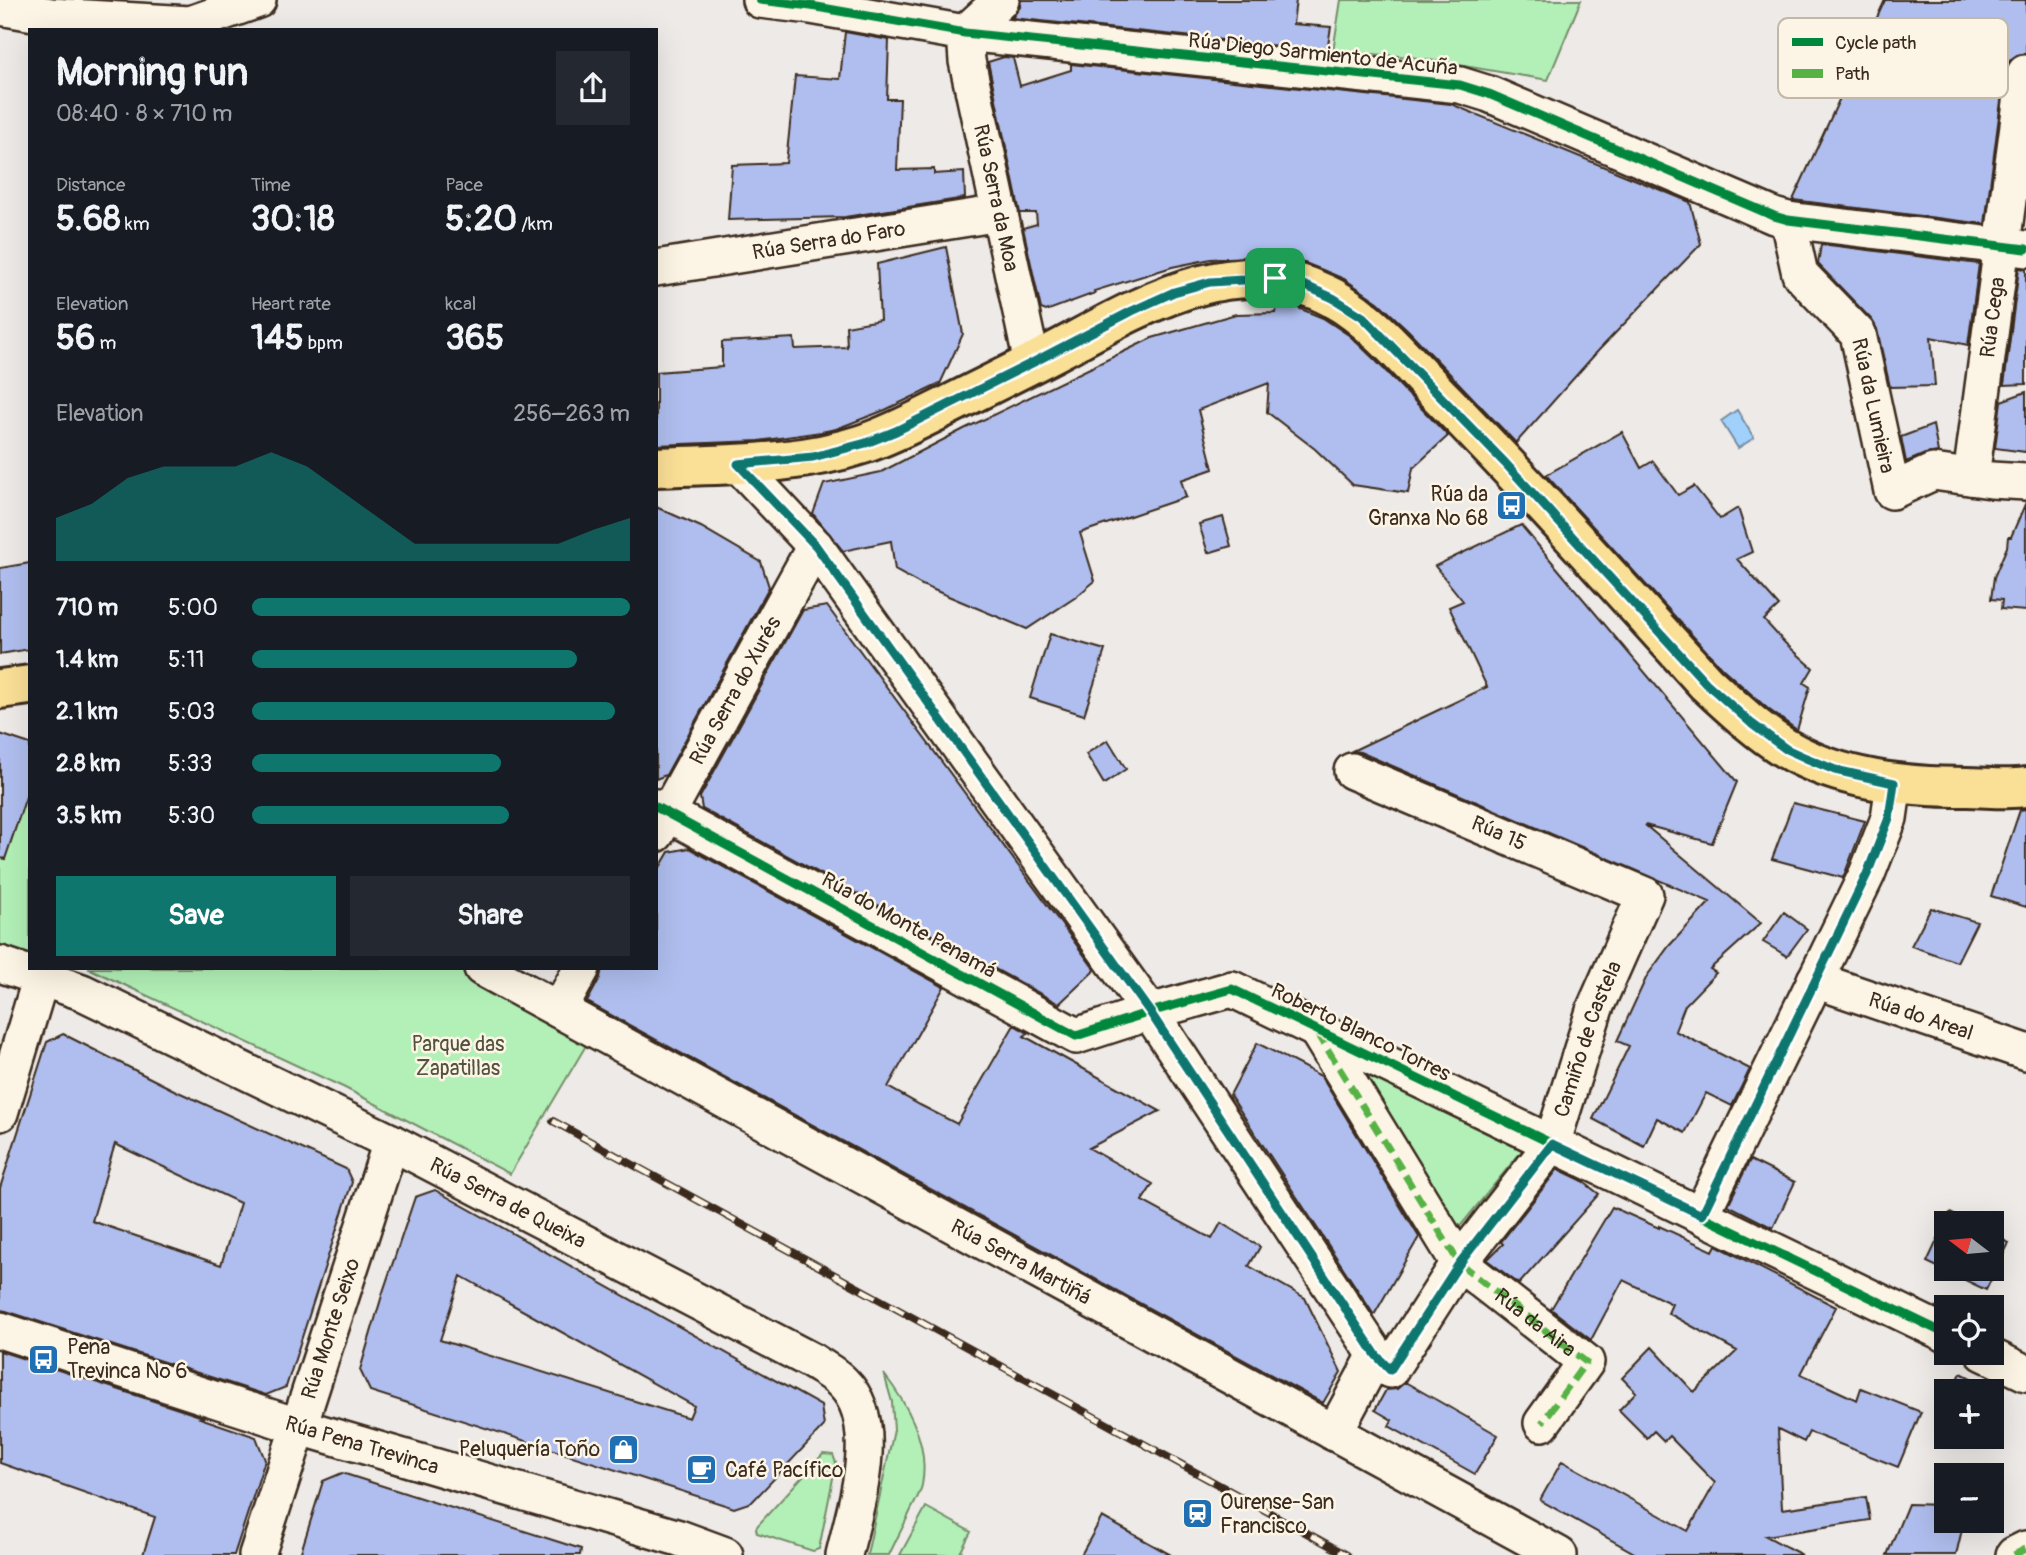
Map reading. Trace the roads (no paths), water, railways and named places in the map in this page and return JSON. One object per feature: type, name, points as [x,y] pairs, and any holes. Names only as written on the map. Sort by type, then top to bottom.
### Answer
[{"type":"main road","points":[[658,467],[738,464],[813,457],[866,443],[896,431],[1174,292],[1210,282],[1275,278],[1306,286],[1333,298],[1363,317],[1505,463],[1697,673],[1728,704],[1786,749],[1835,770],[1894,783],[1942,787],[2008,787],[2026,774]]},
{"type":"main road","points":[[0,689],[28,685]]},
{"type":"street","points":[[0,7],[51,16],[190,23],[258,0]]},
{"type":"street","name":"Rúa Diego Sarmiento de Acuña","points":[[760,0],[811,6],[965,33],[1460,85],[1489,94],[1774,216],[1788,220],[2014,247]]},
{"type":"street","points":[[965,33],[1001,0]]},
{"type":"street","name":"Rúa Serra da Moa","points":[[965,33],[967,61],[1032,363]]},
{"type":"street","name":"Rúa Cega","points":[[1971,477],[2014,247],[2025,73]]},
{"type":"street","name":"Rúa Serra do Faro","points":[[658,268],[1000,213]]},
{"type":"street","name":"Rúa da Lumieira","points":[[1788,220],[1800,274],[1858,334],[1892,491],[1933,472],[1971,477]]},
{"type":"street","points":[[738,464],[816,546],[916,685],[1150,1012],[1376,1355],[1334,1433]]},
{"type":"street","points":[[1971,477],[2026,482]]},
{"type":"street","name":"Rúa Serra do Xurés","points":[[660,818],[816,546]]},
{"type":"street","name":"Rúa 15","points":[[1352,771],[1645,895]]},
{"type":"street","points":[[1702,1215],[1867,874],[1889,818],[1894,783]]},
{"type":"street","name":"Rúa do Monte Penamá","points":[[660,818],[1076,1036],[1150,1012]]},
{"type":"street","name":"Camiño de Castela","points":[[1376,1355],[1390,1370],[1459,1264],[1552,1144],[1595,1008],[1645,895]]},
{"type":"street","name":"Rúa Serra de Queixa","points":[[0,964],[82,992],[391,1142],[813,1361],[844,1384],[863,1419],[865,1439],[861,1477],[844,1555]]},
{"type":"street","name":"Rúa Serra Martiñá","points":[[486,970],[1559,1555]]},
{"type":"street","points":[[559,1010],[581,970]]},
{"type":"street","points":[[0,1113],[41,977]]},
{"type":"street","name":"Rúa do Areal","points":[[1815,979],[2026,1052]]},
{"type":"street","name":"Roberto Blanco Torres","points":[[1150,1012],[1232,989],[1934,1328]]},
{"type":"street","points":[[1316,1029],[1459,1264]]},
{"type":"street","name":"Rúa Monte Seixo","points":[[257,1555],[391,1142]]},
{"type":"street","name":"Rúa da Aira","points":[[1459,1264],[1586,1362],[1542,1423]]},
{"type":"street","name":"Rúa Pena Trevinca","points":[[0,1330],[297,1426],[679,1538],[725,1555]]},
{"type":"street","points":[[2004,1363],[2026,1373]]},
{"type":"street","points":[[2014,1555],[2026,1549]]},
{"type":"water","points":[[1737,410],[1754,438],[1738,448],[1721,421]]},
{"type":"railway","points":[[553,1121],[1347,1555]]},
{"type":"place","name":"Rúa da Granxa Nº 68","points":[[1511,506]]},
{"type":"place","name":"Pena Trevinca Nº 6","points":[[44,1359]]},
{"type":"place","name":"Peluquería Toño","points":[[623,1449]]},
{"type":"place","name":"Café Pacífico","points":[[702,1470]]},
{"type":"place","name":"Ourense-San Francisco","points":[[1197,1514]]},
{"type":"park label","name":"Parque das Zapatillas","points":[[458,1056]]}]
